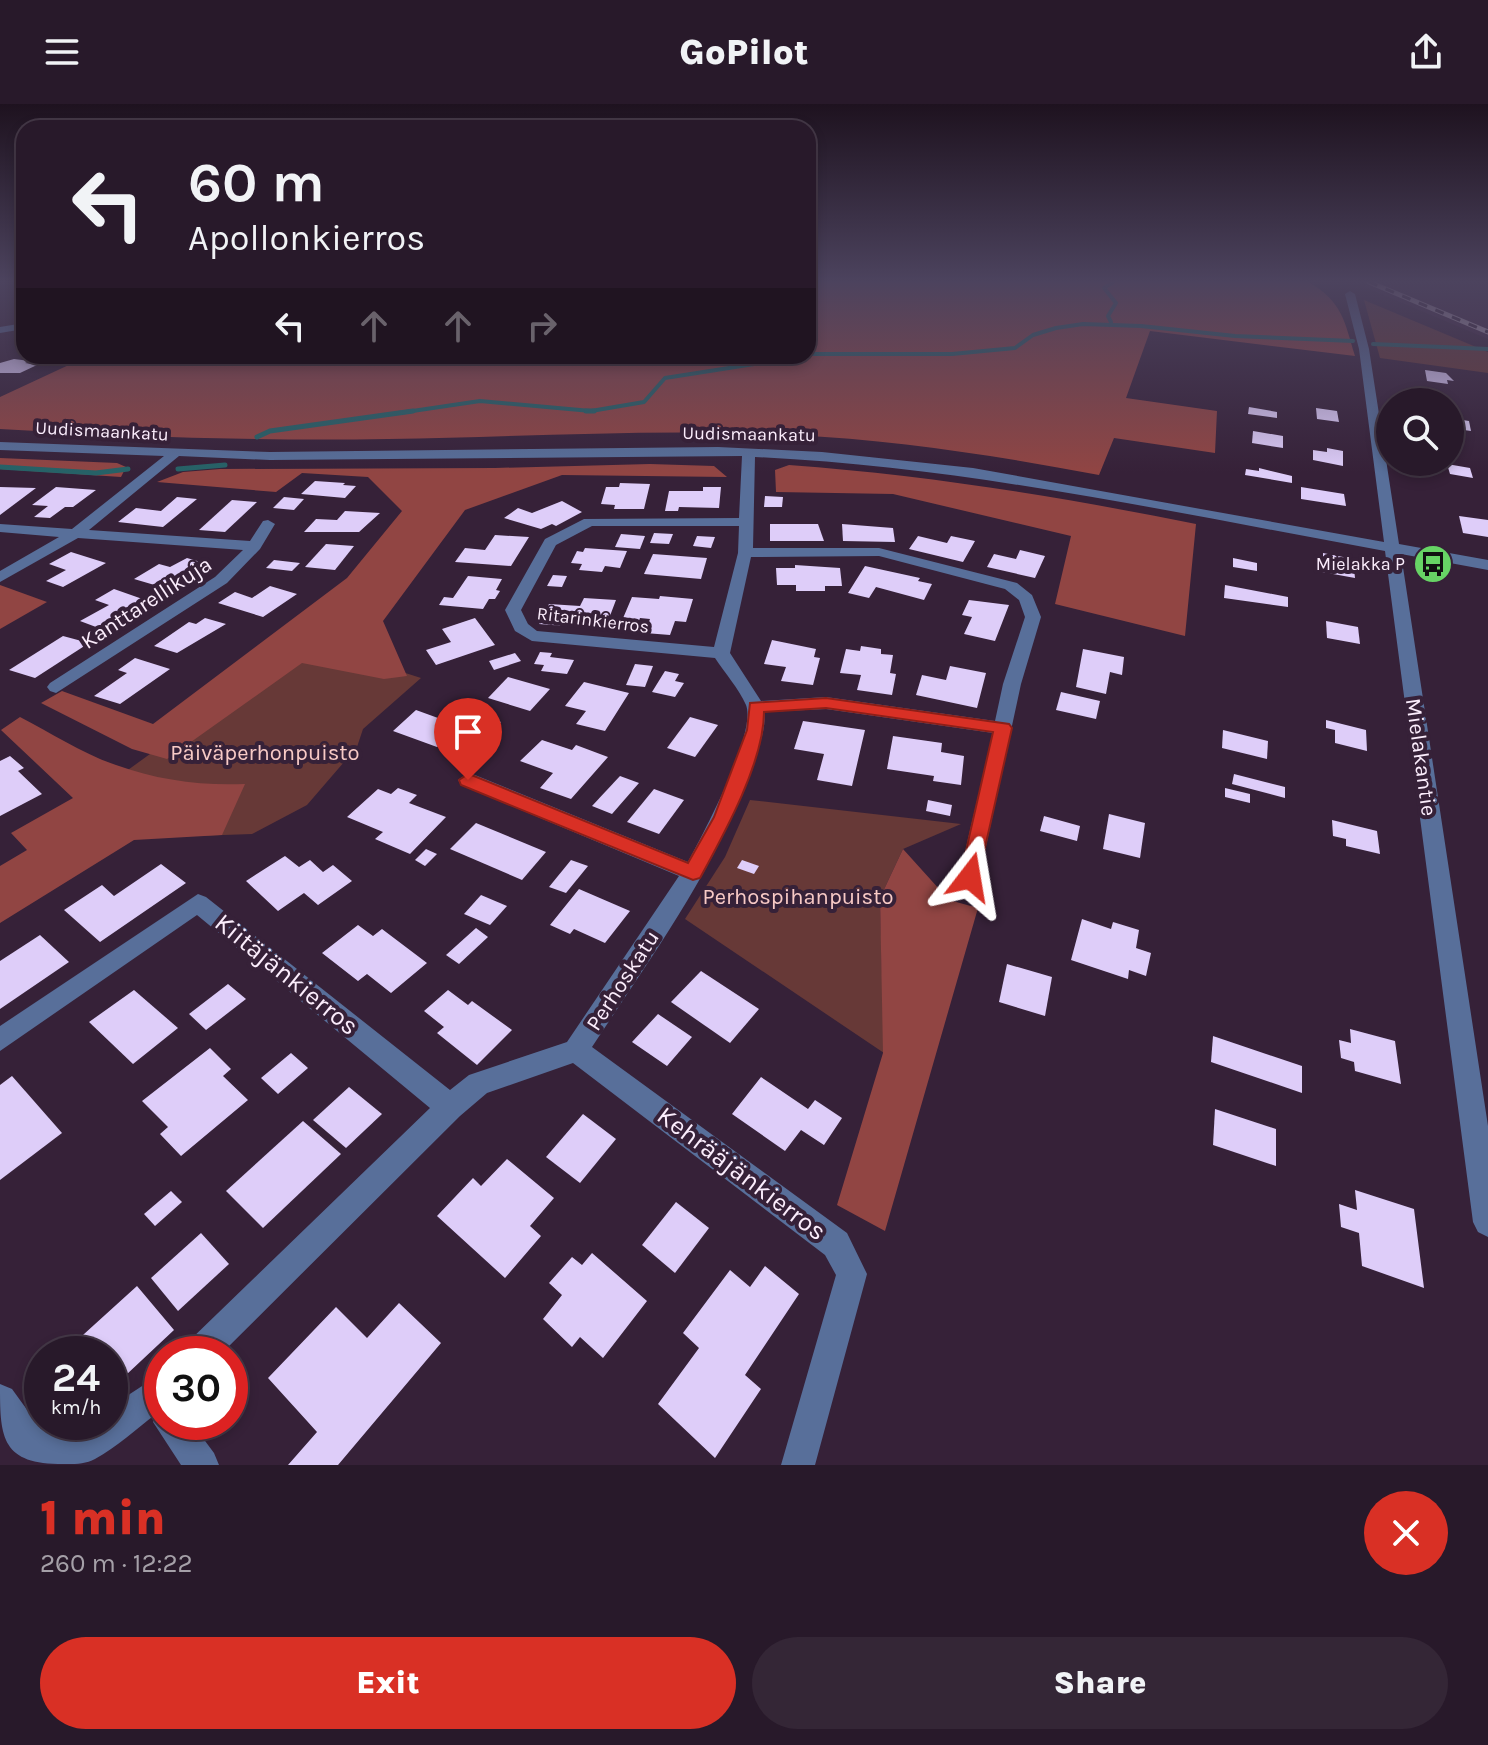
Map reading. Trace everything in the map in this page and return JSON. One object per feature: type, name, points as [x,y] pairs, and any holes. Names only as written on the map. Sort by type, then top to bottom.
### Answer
[{"type":"street","name":"Mielakantie","points":[[1363,346],[1488,1222]]},
{"type":"street","name":"Uudismaankatu","points":[[0,446],[302,456],[749,452],[908,463],[1488,565]]},
{"type":"street","points":[[749,452],[745,553],[721,653],[756,707],[826,703],[1003,728]]},
{"type":"street","points":[[0,577],[76,533],[174,454]]},
{"type":"street","name":"Ritarinkierros","points":[[721,653],[532,636],[521,627],[513,610],[550,542],[589,522],[746,522]]},
{"type":"street","name":"Kanttarellikuja","points":[[56,687],[221,580],[255,546],[268,524]]},
{"type":"street","name":"Kanttarellikuja","points":[[0,528],[255,546]]},
{"type":"street","points":[[745,553],[879,552],[1011,586],[1026,598],[1033,617],[1012,684],[970,877]]},
{"type":"street","name":"Perhoskatu","points":[[216,1336],[450,1107],[478,1084],[576,1050],[693,873],[723,817],[756,730],[756,707]]},
{"type":"street","points":[[468,780],[693,873]]},
{"type":"street","name":"Kiitäjänkierros","points":[[0,1040],[198,903],[450,1107]]},
{"type":"street","name":"Kehrääjänkierros","points":[[576,1050],[836,1244],[852,1274],[798,1465]]},
{"type":"street","points":[[0,1401],[32,1446],[83,1447],[144,1415]]},
{"type":"street","points":[[185,1440],[202,1465]]},
{"type":"green space","points":[[1377,346],[1473,346],[1488,352],[1488,373],[1380,358]]},
{"type":"green space","name":"Päiväperhonpuisto","points":[[306,641],[421,678],[363,729],[357,747],[307,805],[252,834],[138,838],[121,775]]},
{"type":"green space","name":"Perhospihanpuisto","points":[[750,800],[961,824],[903,849],[880,898],[884,1053],[685,919],[725,857]]},
{"type":"shaded area","points":[[816,346],[1145,346],[1126,398],[1217,411],[1215,453],[1114,438],[1099,475],[947,450],[793,435],[641,433],[291,439],[0,429],[0,397],[71,364],[816,364]]},
{"type":"shaded area","points":[[1269,346],[1352,346],[1355,356]]},
{"type":"shaded area","points":[[0,458],[117,463],[126,467],[121,477],[0,469]]},
{"type":"shaded area","points":[[789,465],[994,488],[1196,524],[1185,636],[1055,604],[1071,536],[893,494],[776,492],[775,470]]},
{"type":"shaded area","points":[[714,466],[727,477],[562,475],[465,510],[383,621],[407,676],[384,679],[302,663],[167,759],[132,749],[41,703],[62,691],[153,724],[347,578],[402,511],[368,477],[302,473],[276,492],[157,482],[183,472],[220,469]]},
{"type":"shaded area","points":[[0,585],[47,602],[0,629]]},
{"type":"shaded area","points":[[20,717],[91,755],[147,775],[212,784],[245,784],[222,835],[134,840],[0,923],[0,866],[27,850],[11,833],[73,798],[1,730]]},
{"type":"shaded area","points":[[903,849],[949,900],[978,908],[885,1231],[837,1205],[883,1053],[880,898]]},
{"type":"building","points":[[14,359],[16,364],[37,365],[20,373],[0,373],[0,363]]},
{"type":"building","points":[[1425,370],[1446,373],[1454,381],[1447,380],[1448,384],[1427,381]]},
{"type":"building","points":[[1249,407],[1277,412],[1277,418],[1248,414]]},
{"type":"building","points":[[1316,408],[1337,411],[1339,422],[1317,419]]},
{"type":"building","points":[[1464,420],[1469,421],[1471,431],[1464,430]]},
{"type":"building","points":[[1253,431],[1283,436],[1283,448],[1252,443]]},
{"type":"building","points":[[1327,448],[1343,451],[1343,466],[1313,460],[1313,450],[1327,452]]},
{"type":"building","points":[[1464,467],[1470,468],[1473,478],[1462,476],[1464,476]]},
{"type":"building","points":[[1259,468],[1292,476],[1292,483],[1245,475],[1246,469],[1259,471]]},
{"type":"building","points":[[315,481],[356,486],[345,498],[301,494]]},
{"type":"building","points":[[620,483],[650,484],[644,509],[614,509],[615,505],[601,504],[606,487],[619,487]]},
{"type":"building","points":[[0,487],[36,488],[0,515]]},
{"type":"building","points":[[56,487],[96,490],[73,507],[65,507],[50,518],[34,517],[48,506],[32,505]]},
{"type":"building","points":[[703,487],[721,487],[719,508],[679,507],[678,511],[665,511],[669,491],[703,491]]},
{"type":"building","points":[[1301,487],[1344,494],[1346,506],[1301,499]]},
{"type":"building","points":[[765,496],[783,497],[782,507],[764,507]]},
{"type":"building","points":[[177,497],[197,499],[163,527],[118,522],[136,508],[161,511]]},
{"type":"building","points":[[284,497],[304,499],[294,510],[273,508]]},
{"type":"building","points":[[232,500],[257,502],[225,532],[199,530]]},
{"type":"building","points":[[562,501],[582,512],[556,526],[552,524],[541,529],[504,518],[518,508],[532,513]]},
{"type":"building","points":[[345,511],[380,513],[359,532],[304,532],[316,519],[337,520]]},
{"type":"building","points":[[1459,516],[1488,520],[1488,537],[1463,533]]},
{"type":"building","points":[[770,524],[818,524],[824,541],[770,541]]},
{"type":"building","points":[[842,524],[893,528],[895,542],[843,541]]},
{"type":"building","points":[[654,533],[673,534],[669,544],[650,543]]},
{"type":"building","points":[[621,534],[645,536],[640,549],[615,547]]},
{"type":"building","points":[[495,535],[529,537],[511,566],[455,562],[465,548],[485,550]]},
{"type":"building","points":[[697,536],[715,537],[711,548],[693,546]]},
{"type":"building","points":[[918,536],[947,543],[951,536],[975,541],[963,562],[909,549]]},
{"type":"building","points":[[326,544],[354,546],[335,570],[305,567]]},
{"type":"building","points":[[585,548],[627,551],[620,568],[605,566],[602,572],[579,570],[582,564],[571,563],[577,551],[583,552]]},
{"type":"building","points":[[1020,550],[1045,556],[1035,578],[987,567],[994,554],[1016,559]]},
{"type":"building","points":[[71,552],[106,563],[63,587],[46,581],[66,570],[49,564]]},
{"type":"building","points":[[1323,553],[1353,559],[1355,578],[1322,572],[1322,564],[1316,563],[1316,558],[1323,560]]},
{"type":"building","points":[[653,554],[707,558],[701,579],[644,574]]},
{"type":"building","points":[[187,558],[214,566],[175,591],[134,579],[159,564],[170,567]]},
{"type":"building","points":[[1233,558],[1257,563],[1257,571],[1233,567]]},
{"type":"building","points":[[274,560],[300,563],[292,571],[266,568]]},
{"type":"building","points":[[795,565],[840,568],[842,586],[825,586],[825,591],[796,591],[796,585],[777,585],[776,568],[795,568]]},
{"type":"building","points":[[865,566],[920,578],[918,581],[932,584],[924,600],[876,587],[869,598],[848,593]]},
{"type":"building","points":[[553,575],[567,576],[562,587],[547,586]]},
{"type":"building","points":[[468,576],[502,579],[495,599],[489,599],[483,609],[439,605],[444,597],[453,598]]},
{"type":"building","points":[[1225,585],[1288,597],[1288,607],[1224,598]]},
{"type":"building","points":[[270,586],[297,594],[263,617],[218,603],[235,592],[252,598]]},
{"type":"building","points":[[114,589],[151,602],[104,630],[80,621],[109,605],[95,600]]},
{"type":"building","points":[[660,596],[693,599],[686,622],[675,621],[670,635],[645,633],[650,619],[640,618],[635,632],[618,630],[632,597],[659,599]]},
{"type":"building","points":[[584,598],[616,600],[605,629],[539,624],[549,604],[580,606]]},
{"type":"building","points":[[969,600],[1009,605],[995,641],[964,634],[972,617],[962,615]]},
{"type":"building","points":[[205,618],[226,624],[177,653],[154,646],[189,622],[196,624]]},
{"type":"building","points":[[475,618],[495,645],[436,665],[426,650],[451,642],[442,629]]},
{"type":"building","points":[[1326,621],[1358,627],[1360,644],[1327,638]]},
{"type":"building","points":[[63,636],[89,643],[35,678],[9,670]]},
{"type":"building","points":[[772,640],[816,649],[814,657],[820,658],[813,685],[781,681],[786,667],[764,664]]},
{"type":"building","points":[[861,646],[881,649],[881,654],[893,655],[890,673],[896,674],[892,695],[857,690],[861,675],[840,673],[846,649],[860,651]]},
{"type":"building","points":[[1083,649],[1124,657],[1122,675],[1110,672],[1106,694],[1076,687]]},
{"type":"building","points":[[540,652],[552,653],[550,657],[574,660],[567,674],[541,671],[544,665],[534,664]]},
{"type":"building","points":[[515,653],[521,661],[494,670],[489,661]]},
{"type":"building","points":[[135,658],[170,669],[120,704],[94,696],[127,673],[118,670]]},
{"type":"building","points":[[635,664],[653,666],[645,687],[626,685]]},
{"type":"building","points":[[950,666],[986,673],[977,708],[916,695],[922,675],[946,680]]},
{"type":"building","points":[[665,671],[679,674],[675,681],[684,683],[675,697],[652,692]]},
{"type":"building","points":[[508,677],[550,689],[530,711],[488,698]]},
{"type":"building","points":[[584,682],[629,693],[605,731],[576,724],[586,711],[565,706]]},
{"type":"building","points":[[1061,692],[1100,701],[1096,719],[1056,710]]},
{"type":"building","points":[[416,710],[438,718],[445,712],[465,719],[477,714],[501,722],[480,743],[452,733],[437,747],[393,731]]},
{"type":"building","points":[[690,717],[718,725],[695,757],[667,748]]},
{"type":"building","points":[[1326,720],[1366,730],[1367,751],[1335,743],[1335,730],[1326,728]]},
{"type":"building","points":[[803,721],[865,730],[852,786],[817,780],[824,754],[794,749]]},
{"type":"building","points":[[1223,730],[1268,741],[1267,759],[1222,748]]},
{"type":"building","points":[[893,736],[942,743],[941,752],[964,756],[961,785],[933,781],[934,776],[887,769]]},
{"type":"building","points":[[542,740],[572,750],[576,745],[608,757],[571,799],[540,788],[553,773],[520,761]]},
{"type":"building","points":[[10,756],[24,768],[18,771],[42,794],[0,816],[0,761]]},
{"type":"building","points":[[1234,774],[1285,787],[1285,798],[1232,784]]},
{"type":"building","points":[[620,776],[639,783],[612,814],[592,806]]},
{"type":"building","points":[[398,788],[417,795],[409,803],[446,817],[410,854],[375,839],[383,832],[347,817],[378,789],[391,794]]},
{"type":"building","points":[[1225,788],[1250,794],[1250,803],[1225,797]]},
{"type":"building","points":[[654,789],[684,800],[659,834],[627,822]]},
{"type":"building","points":[[928,800],[952,805],[950,816],[926,811]]},
{"type":"building","points":[[1109,814],[1145,823],[1140,858],[1103,849]]},
{"type":"building","points":[[1044,816],[1080,826],[1077,841],[1040,831]]},
{"type":"building","points":[[1332,820],[1377,831],[1380,854],[1346,846],[1346,839],[1333,836]]},
{"type":"building","points":[[476,823],[546,852],[522,880],[450,849]]},
{"type":"building","points":[[426,849],[437,854],[425,866],[415,860]]},
{"type":"building","points":[[285,856],[299,867],[310,860],[323,872],[333,865],[352,881],[318,905],[304,893],[278,911],[246,881]]},
{"type":"building","points":[[571,860],[588,866],[566,893],[549,887]]},
{"type":"building","points":[[742,860],[759,866],[754,874],[737,868]]},
{"type":"building","points":[[161,864],[186,883],[100,942],[64,910],[102,885],[114,896]]},
{"type":"building","points":[[579,889],[630,911],[605,943],[574,929],[570,934],[550,925]]},
{"type":"building","points":[[481,895],[507,906],[490,925],[464,914]]},
{"type":"building","points":[[1082,919],[1111,929],[1113,922],[1139,930],[1136,948],[1151,953],[1146,976],[1129,970],[1128,979],[1071,960]]},
{"type":"building","points":[[358,925],[373,936],[382,929],[427,963],[391,993],[367,974],[358,981],[322,953]]},
{"type":"building","points":[[476,928],[488,937],[459,964],[446,955]]},
{"type":"building","points":[[40,935],[69,962],[0,1009],[0,961]]},
{"type":"building","points":[[1007,964],[1052,977],[1045,1016],[999,1002]]},
{"type":"building","points":[[701,971],[759,1009],[730,1043],[671,1002]]},
{"type":"building","points":[[228,984],[246,999],[206,1030],[189,1014]]},
{"type":"building","points":[[134,990],[178,1028],[133,1064],[89,1022]]},
{"type":"building","points":[[448,990],[468,1005],[472,1001],[512,1030],[477,1065],[437,1033],[444,1027],[424,1011]]},
{"type":"building","points":[[658,1014],[692,1037],[667,1066],[632,1042]]},
{"type":"building","points":[[1350,1029],[1395,1041],[1401,1084],[1355,1071],[1354,1062],[1341,1058],[1339,1040],[1351,1043]]},
{"type":"building","points":[[1213,1036],[1302,1066],[1302,1093],[1211,1062]]},
{"type":"building","points":[[210,1048],[231,1069],[223,1076],[248,1100],[181,1156],[160,1134],[168,1127],[142,1101]]},
{"type":"building","points":[[291,1053],[308,1068],[278,1094],[261,1078]]},
{"type":"building","points":[[12,1076],[62,1133],[0,1180],[0,1085]]},
{"type":"building","points":[[761,1077],[808,1109],[815,1100],[842,1118],[824,1145],[801,1130],[785,1151],[732,1114]]},
{"type":"building","points":[[349,1087],[382,1114],[346,1148],[313,1120]]},
{"type":"building","points":[[1215,1109],[1276,1129],[1276,1166],[1213,1145]]},
{"type":"building","points":[[583,1114],[616,1139],[580,1183],[546,1157]]},
{"type":"building","points":[[303,1121],[341,1154],[263,1228],[226,1191]]},
{"type":"building","points":[[507,1159],[554,1198],[530,1226],[541,1236],[505,1278],[437,1216],[473,1178],[481,1186]]},
{"type":"building","points":[[1355,1190],[1414,1209],[1424,1288],[1362,1266],[1359,1233],[1341,1227],[1339,1204],[1357,1210]]},
{"type":"building","points":[[171,1191],[182,1202],[155,1226],[144,1214]]},
{"type":"building","points":[[676,1202],[709,1228],[675,1273],[642,1245]]},
{"type":"building","points":[[201,1233],[229,1264],[178,1311],[151,1278]]},
{"type":"building","points":[[592,1253],[647,1301],[603,1358],[580,1337],[572,1347],[543,1319],[562,1295],[549,1283],[572,1257],[582,1265]]},
{"type":"building","points":[[765,1266],[799,1294],[745,1375],[761,1389],[715,1458],[658,1404],[699,1348],[683,1333],[730,1270],[750,1287]]},
{"type":"building","points":[[137,1286],[174,1330],[168,1336],[144,1336],[144,1358],[128,1373],[128,1336],[82,1336]]},
{"type":"building","points":[[399,1303],[441,1343],[338,1465],[288,1465],[317,1432],[268,1378],[336,1307],[367,1338]]},
{"type":"waterway","points":[[816,354],[952,354],[1018,346]]},
{"type":"waterway","points":[[1408,346],[1488,349]]},
{"type":"waterway","points":[[591,411],[644,402],[665,378],[754,364]]},
{"type":"waterway","points":[[404,412],[480,401],[591,411]]},
{"type":"waterway","points":[[404,412],[413,411]]},
{"type":"waterway","points":[[586,411],[591,411]]},
{"type":"waterway","points":[[257,437],[270,431],[404,412]]},
{"type":"waterway","points":[[399,413],[404,412]]},
{"type":"waterway","points":[[178,469],[225,465]]},
{"type":"waterway","points":[[0,467],[96,473],[128,469]]},
{"type":"place","name":"Mielakka P","points":[[1433,564]]},
{"type":"route","points":[[468,780],[693,873],[723,817],[756,730],[756,707],[826,703],[1003,728],[1002,745],[970,877]]}]
